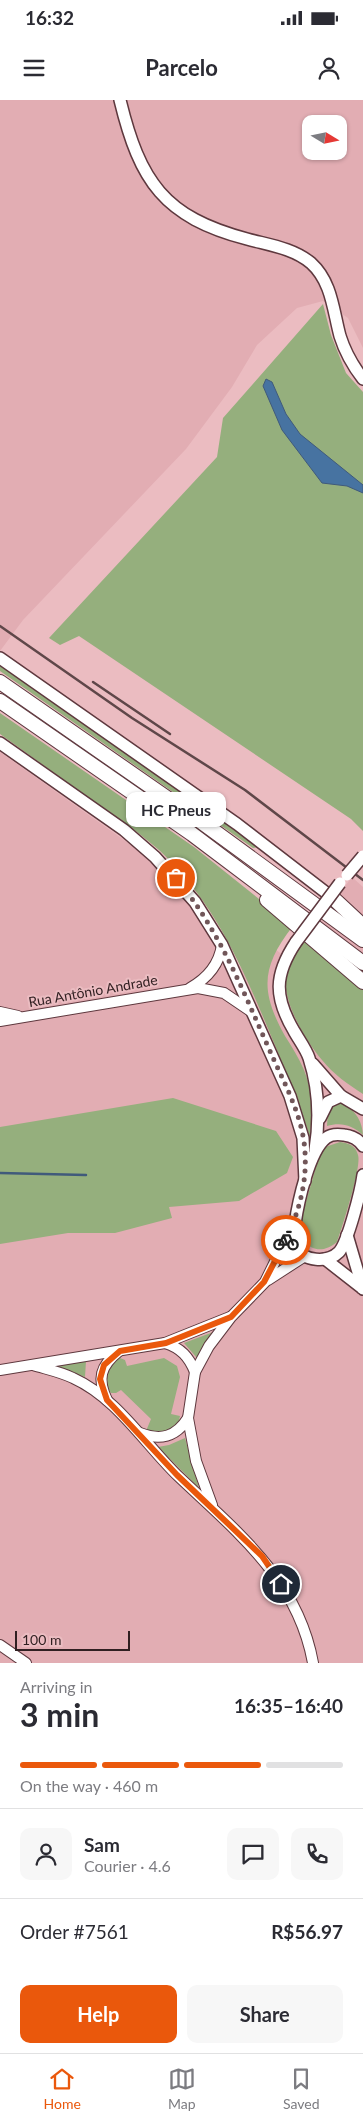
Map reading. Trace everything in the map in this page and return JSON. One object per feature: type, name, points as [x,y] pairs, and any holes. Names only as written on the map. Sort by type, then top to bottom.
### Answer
[{"type":"highway","points":[[0,682],[195,818],[363,940]]},
{"type":"highway","points":[[0,701],[192,834],[363,963]]},
{"type":"highway","points":[[192,834],[363,982]]},
{"type":"highway","points":[[333,898],[363,926]]},
{"type":"main road","points":[[120,100],[127,127],[140,160],[157,190],[175,208],[187,217],[219,232],[300,255],[320,273],[333,300],[344,347],[363,379]]},
{"type":"main road","points":[[0,658],[238,824],[333,898]]},
{"type":"main road","points":[[0,743],[124,830],[155,857],[195,902],[222,945],[290,1096],[300,1126],[305,1150],[305,1181]]},
{"type":"main road","points":[[363,856],[296,942],[280,972],[279,994],[290,1024],[321,1076],[340,1096],[360,1108],[363,1119]]},
{"type":"main road","points":[[309,1057],[318,1098],[318,1125],[314,1155],[305,1181],[296,1219],[294,1238],[296,1246],[305,1256],[314,1259],[325,1259],[339,1252],[347,1235],[363,1177]]},
{"type":"main road","points":[[318,1125],[328,1102],[340,1096]]},
{"type":"main road","points":[[314,1155],[322,1142],[335,1134],[352,1136],[363,1146]]},
{"type":"main road","points":[[347,1235],[363,1289]]},
{"type":"main road","points":[[325,1259],[363,1289]]},
{"type":"street","name":"Rua Antônio Andrade","points":[[190,988],[204,979],[214,968],[222,945]]},
{"type":"street","name":"Rua Antônio Andrade","points":[[0,1021],[190,988],[211,989],[224,993],[253,1012]]},
{"type":"street","points":[[0,1012],[24,1017]]},
{"type":"street","points":[[212,1506],[196,1461],[188,1418],[196,1372],[209,1346],[231,1317],[264,1282],[280,1255],[296,1219]]},
{"type":"street","points":[[264,1282],[305,1256]]},
{"type":"street","points":[[0,1370],[166,1343],[231,1317]]},
{"type":"street","points":[[166,1343],[181,1350],[191,1362],[196,1372]]},
{"type":"street","points":[[107,1400],[100,1379],[101,1370],[110,1358],[120,1351]]},
{"type":"street","points":[[33,1364],[73,1378],[107,1400],[177,1475],[212,1506],[262,1556],[286,1591],[310,1645],[313,1663]]},
{"type":"street","points":[[137,1432],[154,1438],[172,1436],[179,1431],[188,1418]]},
{"type":"street","points":[[0,1645],[26,1663]]},
{"type":"shaded area","points":[[0,100],[363,100],[363,348],[348,318],[323,301],[297,308],[257,345],[232,387],[186,449],[23,620],[0,651]]},
{"type":"shaded area","points":[[0,752],[138,850],[180,893],[204,924],[230,972],[276,950],[289,959],[352,877],[363,887],[363,1663],[0,1663]]},
{"type":"green space","points":[[323,304],[331,335],[346,373],[363,392],[363,831],[351,819],[79,636],[60,645],[49,638],[217,457],[223,418]]},
{"type":"green space","points":[[0,664],[227,822],[334,904],[332,905],[258,847],[253,848],[0,671]]},
{"type":"green space","points":[[0,713],[194,847],[293,926],[282,941],[270,967],[268,992],[277,1020],[300,1061],[307,1078],[311,1104],[310,1138],[294,1090],[252,991],[227,940],[197,893],[159,850],[0,734]]},
{"type":"green space","points":[[307,939],[363,989],[363,1094],[336,1075],[326,1065],[307,1040],[294,1014],[286,987],[286,974],[289,963]]},
{"type":"green space","points":[[173,1098],[276,1131],[293,1157],[287,1173],[239,1201],[169,1207],[172,1218],[115,1233],[68,1233],[0,1244],[0,1127]]},
{"type":"green space","points":[[335,1099],[346,1105],[358,1117],[363,1135],[346,1125],[327,1126],[328,1109]]},
{"type":"green space","points":[[340,1142],[349,1144],[356,1149],[358,1155],[357,1171],[337,1242],[330,1247],[317,1249],[311,1247],[303,1238],[300,1223],[319,1156],[325,1147]]},
{"type":"green space","points":[[216,1331],[197,1358],[184,1343]]},
{"type":"green space","points":[[120,1358],[125,1360],[127,1366],[164,1358],[177,1366],[180,1377],[171,1414],[180,1416],[178,1425],[166,1434],[146,1431],[151,1419],[121,1390],[111,1393],[108,1388],[107,1374],[111,1365]]},
{"type":"green space","points":[[86,1361],[85,1377],[55,1366]]},
{"type":"green space","points":[[185,1438],[199,1488],[158,1447],[169,1445]]},
{"type":"water","points":[[266,379],[272,382],[286,414],[300,434],[363,485],[363,493],[347,486],[322,483],[282,430],[263,386]]},
{"type":"waterway","points":[[0,1173],[86,1175]]},
{"type":"railway","points":[[0,626],[132,718],[245,790],[363,880]]},
{"type":"railway","points":[[93,682],[170,734]]},
{"type":"way so far","points":[[176,878],[195,902],[222,945],[244,990],[290,1096],[300,1126],[305,1150],[305,1181],[296,1219],[286,1240]]},
{"type":"place","name":"HC Pneus","points":[[176,878]]},
{"type":"route","points":[[281,1584],[262,1556],[212,1506],[177,1475],[107,1400],[100,1379],[101,1370],[104,1365],[120,1351],[166,1343],[231,1317],[250,1299],[274,1268],[286,1240]]}]
